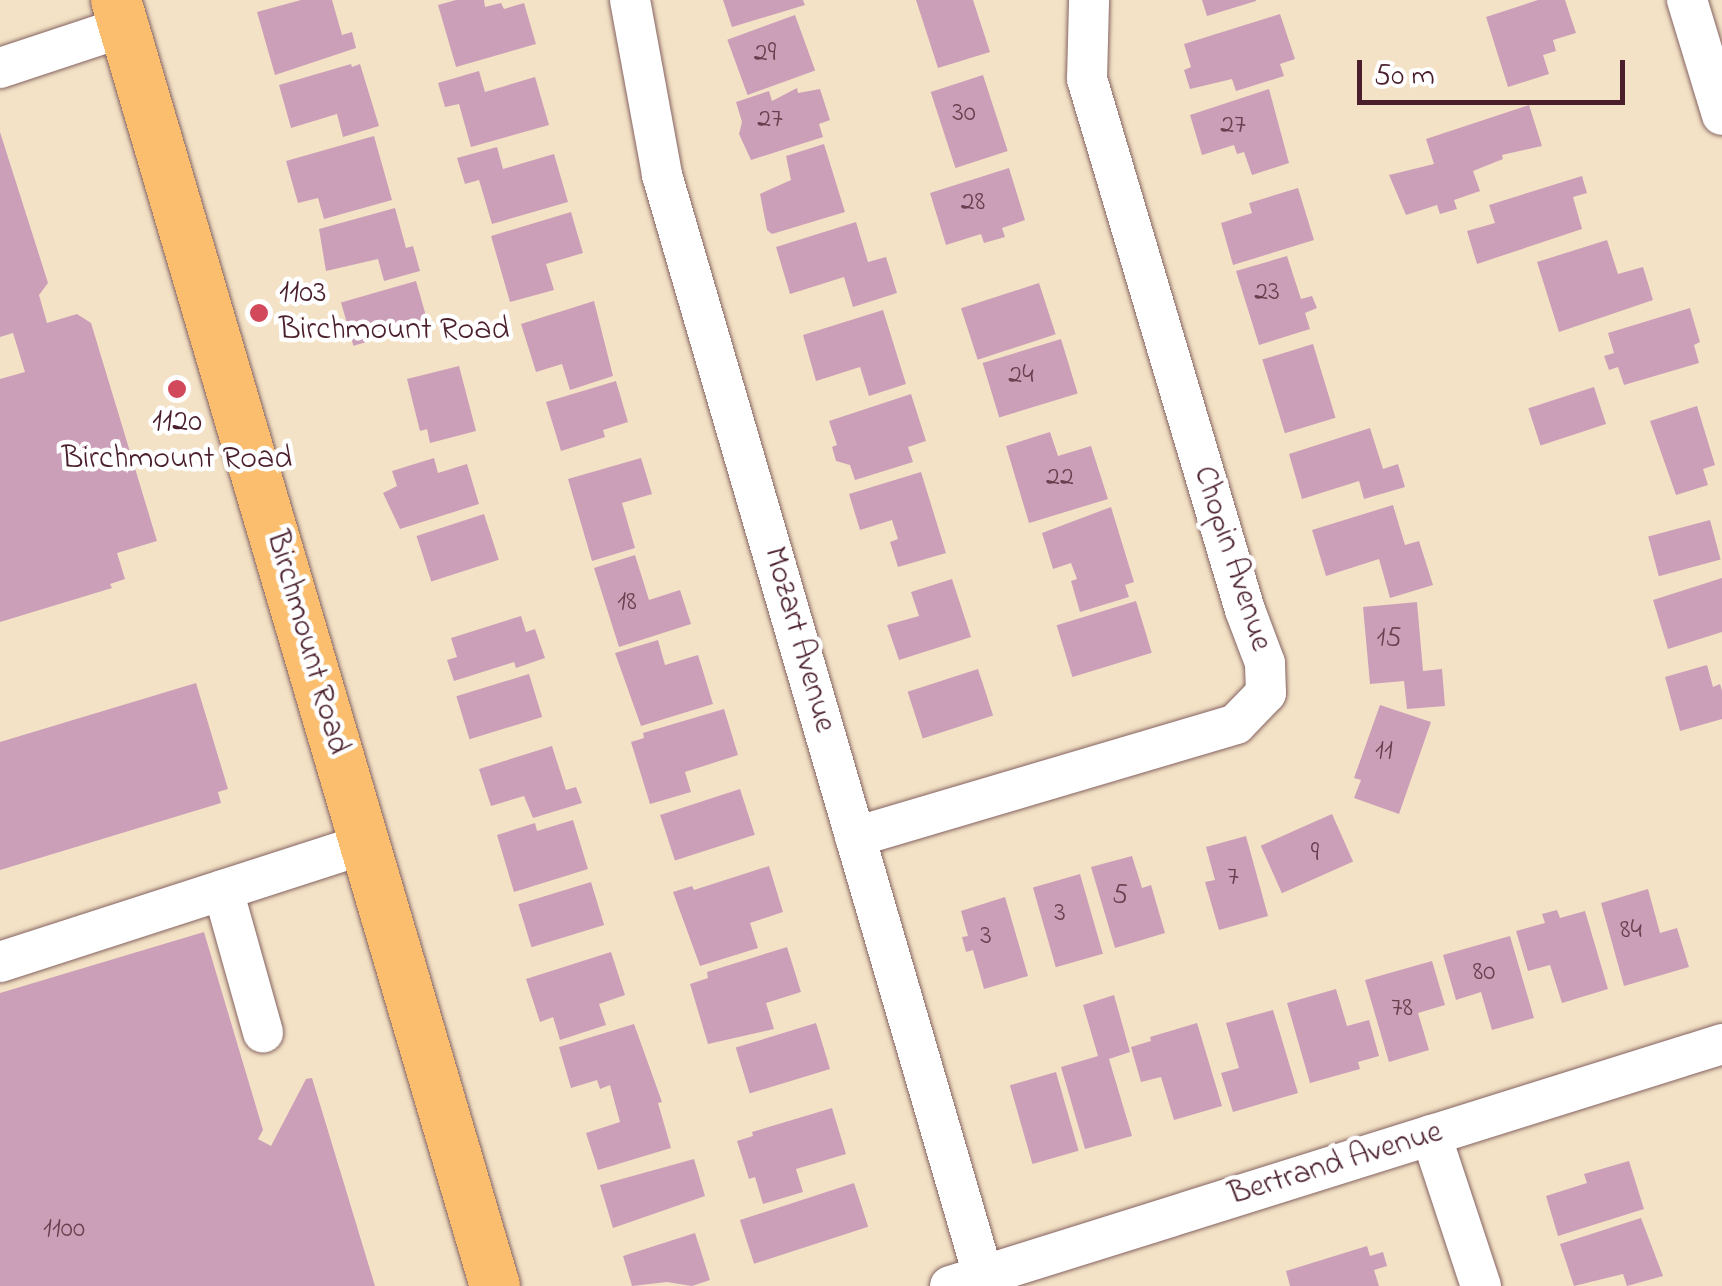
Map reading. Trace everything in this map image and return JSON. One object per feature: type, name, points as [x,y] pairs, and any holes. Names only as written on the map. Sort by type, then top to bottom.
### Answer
[{"type":"main road","name":"Birchmount Road","points":[[120,13],[495,1286]]},
{"type":"street","name":"Mozart Avenue","points":[[630,0],[662,175],[856,836],[966,1281]]},
{"type":"street","name":"Chopin Avenue","points":[[856,836],[1236,724],[1266,693],[1265,663],[1193,440],[1088,79],[1089,0]]},
{"type":"street","points":[[1687,0],[1722,116]]},
{"type":"street","points":[[0,68],[120,13]]},
{"type":"street","points":[[0,962],[365,844]]},
{"type":"street","points":[[223,890],[263,1032]]},
{"type":"street","name":"Bertrand Avenue","points":[[966,1281],[1722,1044]]},
{"type":"street","points":[[1430,1135],[1481,1286]]},
{"type":"building","points":[[301,0],[332,0],[342,35],[352,32],[356,48],[275,75],[257,12]]},
{"type":"building","points":[[456,0],[484,0],[485,7],[501,3],[504,9],[524,3],[536,44],[456,67],[438,5]]},
{"type":"building","points":[[723,0],[803,0],[805,5],[732,27]]},
{"type":"building","points":[[916,0],[973,0],[990,52],[938,68]]},
{"type":"building","points":[[1202,0],[1256,0],[1256,1],[1207,16]]},
{"type":"building","points":[[1538,0],[1565,0],[1576,33],[1553,40],[1556,51],[1543,55],[1549,74],[1508,87],[1486,17]]},
{"type":"building","points":[[1280,14],[1295,59],[1280,64],[1284,76],[1236,91],[1232,79],[1190,89],[1184,70],[1191,67],[1184,44]]},
{"type":"building","points":[[795,15],[815,70],[748,95],[727,40]]},
{"type":"building","points":[[360,64],[379,126],[343,137],[337,114],[291,128],[279,85]]},
{"type":"building","points":[[479,71],[485,92],[535,77],[549,125],[471,147],[459,104],[445,107],[438,83]]},
{"type":"building","points":[[983,75],[1008,151],[955,168],[931,92]]},
{"type":"building","points":[[797,88],[798,93],[820,89],[830,120],[819,124],[823,137],[751,160],[739,134],[742,122],[736,102],[769,91],[772,101]]},
{"type":"building","points":[[1269,89],[1289,163],[1252,175],[1244,152],[1237,154],[1234,145],[1202,155],[1190,115]]},
{"type":"building","points":[[1529,105],[1542,146],[1502,155],[1503,159],[1473,171],[1480,191],[1454,200],[1457,209],[1440,214],[1437,205],[1406,215],[1389,175],[1434,164],[1426,139]]},
{"type":"building","points":[[0,132],[48,283],[39,295],[47,323],[77,314],[91,323],[157,541],[117,553],[125,579],[110,584],[112,588],[0,622],[0,379],[25,372],[13,333],[0,337]]},
{"type":"building","points":[[374,136],[392,200],[324,219],[318,198],[298,203],[286,161]]},
{"type":"building","points":[[824,144],[845,212],[772,234],[767,230],[760,194],[791,180],[786,156]]},
{"type":"building","points":[[497,147],[503,169],[554,154],[568,202],[492,224],[479,180],[465,184],[457,158]]},
{"type":"building","points":[[1009,168],[1025,220],[1002,228],[1005,237],[984,243],[981,234],[946,245],[930,193]]},
{"type":"building","points":[[1582,176],[1587,193],[1573,197],[1582,229],[1477,264],[1467,231],[1495,223],[1489,205]]},
{"type":"building","points":[[1298,188],[1314,240],[1233,265],[1221,223],[1252,213],[1249,203]]},
{"type":"building","points":[[395,208],[406,248],[413,246],[420,271],[384,281],[378,259],[326,271],[319,229]]},
{"type":"building","points":[[571,212],[583,253],[546,264],[554,290],[510,302],[491,236]]},
{"type":"building","points":[[856,222],[868,262],[886,257],[897,293],[853,307],[844,277],[790,294],[776,247]]},
{"type":"building","points":[[1607,240],[1618,274],[1643,267],[1653,300],[1559,332],[1537,262]]},
{"type":"building","points":[[1287,256],[1301,299],[1312,296],[1317,308],[1305,313],[1310,329],[1259,345],[1236,271]]},
{"type":"building","points":[[416,281],[428,324],[353,346],[341,302]]},
{"type":"building","points":[[1039,283],[1056,334],[978,360],[961,308]]},
{"type":"building","points":[[594,301],[613,376],[570,390],[562,364],[536,372],[521,324]]},
{"type":"building","points":[[1690,308],[1700,342],[1694,345],[1699,363],[1624,385],[1618,367],[1609,370],[1604,356],[1614,353],[1608,333]]},
{"type":"building","points":[[883,310],[906,384],[869,396],[860,367],[816,381],[803,335]]},
{"type":"building","points":[[1061,339],[1078,394],[999,417],[983,363]]},
{"type":"building","points":[[1313,344],[1336,418],[1285,433],[1262,359]]},
{"type":"building","points":[[459,366],[476,431],[430,443],[427,429],[420,431],[407,379]]},
{"type":"building","points":[[616,381],[628,422],[603,430],[605,437],[561,451],[546,402]]},
{"type":"building","points":[[1594,387],[1606,424],[1540,445],[1528,408]]},
{"type":"building","points":[[911,394],[926,441],[908,447],[913,462],[855,480],[850,465],[836,461],[832,447],[837,445],[829,421]]},
{"type":"building","points":[[1697,406],[1715,465],[1703,469],[1708,485],[1676,495],[1650,421]]},
{"type":"building","points":[[1370,428],[1383,469],[1398,464],[1405,487],[1364,499],[1359,481],[1302,499],[1289,454]]},
{"type":"building","points":[[1050,432],[1058,456],[1091,446],[1108,499],[1029,523],[1006,446]]},
{"type":"building","points":[[434,458],[438,473],[467,464],[479,504],[400,529],[383,493],[397,486],[392,471]]},
{"type":"building","points":[[641,458],[652,494],[622,503],[635,548],[592,561],[568,479]]},
{"type":"building","points":[[921,472],[946,553],[898,567],[890,542],[898,539],[892,520],[860,530],[849,494]]},
{"type":"building","points":[[1393,505],[1405,545],[1419,541],[1433,585],[1390,598],[1379,559],[1326,576],[1312,530]]},
{"type":"building","points":[[1111,507],[1134,582],[1125,585],[1129,597],[1080,612],[1071,581],[1077,579],[1071,563],[1053,569],[1042,533]]},
{"type":"building","points":[[484,514],[499,560],[431,582],[416,536]]},
{"type":"building","points":[[1710,520],[1721,560],[1659,576],[1648,537]]},
{"type":"building","points":[[635,555],[649,600],[680,590],[691,624],[619,647],[594,568]]},
{"type":"building","points":[[1722,578],[1722,632],[1668,649],[1653,600]]},
{"type":"building","points":[[952,579],[971,637],[899,660],[887,625],[919,616],[911,592]]},
{"type":"building","points":[[1136,601],[1152,653],[1072,677],[1057,625]]},
{"type":"building","points":[[1417,602],[1423,671],[1442,669],[1445,706],[1407,709],[1404,681],[1370,684],[1363,607]]},
{"type":"building","points":[[521,616],[526,632],[535,629],[545,658],[516,668],[514,662],[454,681],[447,660],[457,657],[451,638]]},
{"type":"building","points":[[658,640],[665,665],[698,655],[713,704],[641,726],[615,653]]},
{"type":"building","points":[[1707,665],[1713,687],[1720,684],[1722,691],[1722,719],[1680,731],[1665,677]]},
{"type":"building","points":[[978,669],[993,716],[923,738],[908,692]]},
{"type":"building","points":[[529,674],[542,717],[469,739],[456,696]]},
{"type":"building","points":[[196,683],[228,789],[218,792],[221,803],[0,870],[0,742]]},
{"type":"building","points":[[1380,705],[1431,722],[1399,814],[1354,798],[1361,780],[1354,778]]},
{"type":"building","points":[[724,709],[738,755],[685,772],[691,792],[650,804],[631,742],[644,738],[643,733]]},
{"type":"building","points":[[552,746],[566,790],[576,787],[582,803],[533,818],[524,796],[491,806],[479,769]]},
{"type":"building","points":[[740,789],[755,835],[675,861],[660,815]]},
{"type":"building","points":[[1332,814],[1353,862],[1282,893],[1261,846]]},
{"type":"building","points":[[573,820],[588,869],[514,892],[497,835],[535,823],[537,831]]},
{"type":"building","points":[[1246,836],[1268,916],[1219,930],[1205,882],[1215,880],[1206,847]]},
{"type":"building","points":[[1132,856],[1142,888],[1151,885],[1165,933],[1115,948],[1091,867]]},
{"type":"building","points":[[769,866],[783,912],[750,923],[758,948],[700,966],[673,892],[692,886],[694,890]]},
{"type":"building","points":[[1080,874],[1103,954],[1056,967],[1033,888]]},
{"type":"building","points":[[591,882],[604,925],[531,947],[518,904]]},
{"type":"building","points":[[1648,889],[1660,933],[1677,928],[1689,967],[1624,986],[1601,903]]},
{"type":"building","points":[[1005,897],[1028,976],[984,989],[973,950],[966,952],[962,937],[968,936],[961,911]]},
{"type":"building","points":[[1557,910],[1560,918],[1585,911],[1608,989],[1562,1003],[1550,965],[1528,971],[1516,931],[1545,923],[1542,914]]},
{"type":"building","points":[[204,932],[263,1130],[258,1139],[271,1146],[306,1079],[312,1078],[375,1286],[0,1286],[0,993]]},
{"type":"building","points":[[1510,936],[1534,1018],[1492,1030],[1481,992],[1456,1000],[1443,955]]},
{"type":"building","points":[[787,947],[801,992],[766,1003],[774,1029],[708,1044],[690,984],[708,978],[707,972]]},
{"type":"building","points":[[611,952],[625,995],[599,1004],[606,1025],[560,1040],[553,1017],[540,1022],[526,979]]},
{"type":"building","points":[[1432,961],[1445,1005],[1418,1013],[1429,1050],[1389,1062],[1365,980]]},
{"type":"building","points":[[1336,989],[1347,1026],[1369,1020],[1379,1056],[1358,1062],[1360,1069],[1310,1083],[1287,1003]]},
{"type":"building","points":[[1114,995],[1130,1052],[1109,1059],[1132,1136],[1085,1149],[1061,1067],[1098,1056],[1083,1005]]},
{"type":"building","points":[[1273,1010],[1298,1093],[1233,1112],[1221,1073],[1239,1068],[1226,1023]]},
{"type":"building","points":[[816,1023],[830,1069],[750,1093],[736,1048]]},
{"type":"building","points":[[1197,1023],[1222,1106],[1174,1120],[1161,1077],[1141,1082],[1131,1047]]},
{"type":"building","points":[[634,1024],[662,1102],[658,1103],[671,1148],[598,1170],[586,1133],[620,1122],[610,1085],[600,1089],[597,1080],[571,1088],[559,1047]]},
{"type":"building","points":[[1056,1072],[1079,1151],[1032,1164],[1010,1085]]},
{"type":"building","points":[[832,1108],[846,1154],[796,1169],[803,1192],[763,1204],[755,1177],[749,1179],[737,1141],[753,1136],[752,1132]]},
{"type":"building","points":[[694,1159],[705,1196],[613,1228],[600,1185]]},
{"type":"building","points":[[1629,1161],[1644,1209],[1558,1236],[1546,1196],[1587,1183],[1584,1174]]},
{"type":"building","points":[[854,1183],[868,1227],[754,1264],[740,1220]]},
{"type":"building","points":[[1641,1218],[1663,1276],[1627,1286],[1623,1274],[1574,1286],[1560,1244]]},
{"type":"building","points":[[695,1233],[710,1280],[692,1286],[667,1282],[632,1286],[623,1256]]},
{"type":"building","points":[[1367,1246],[1370,1256],[1383,1252],[1387,1266],[1374,1270],[1379,1286],[1290,1286],[1286,1271]]},
{"type":"place","name":"1103 Birchmount Road","points":[[259,313]]},
{"type":"place","name":"1120 Birchmount Road","points":[[177,389]]}]
